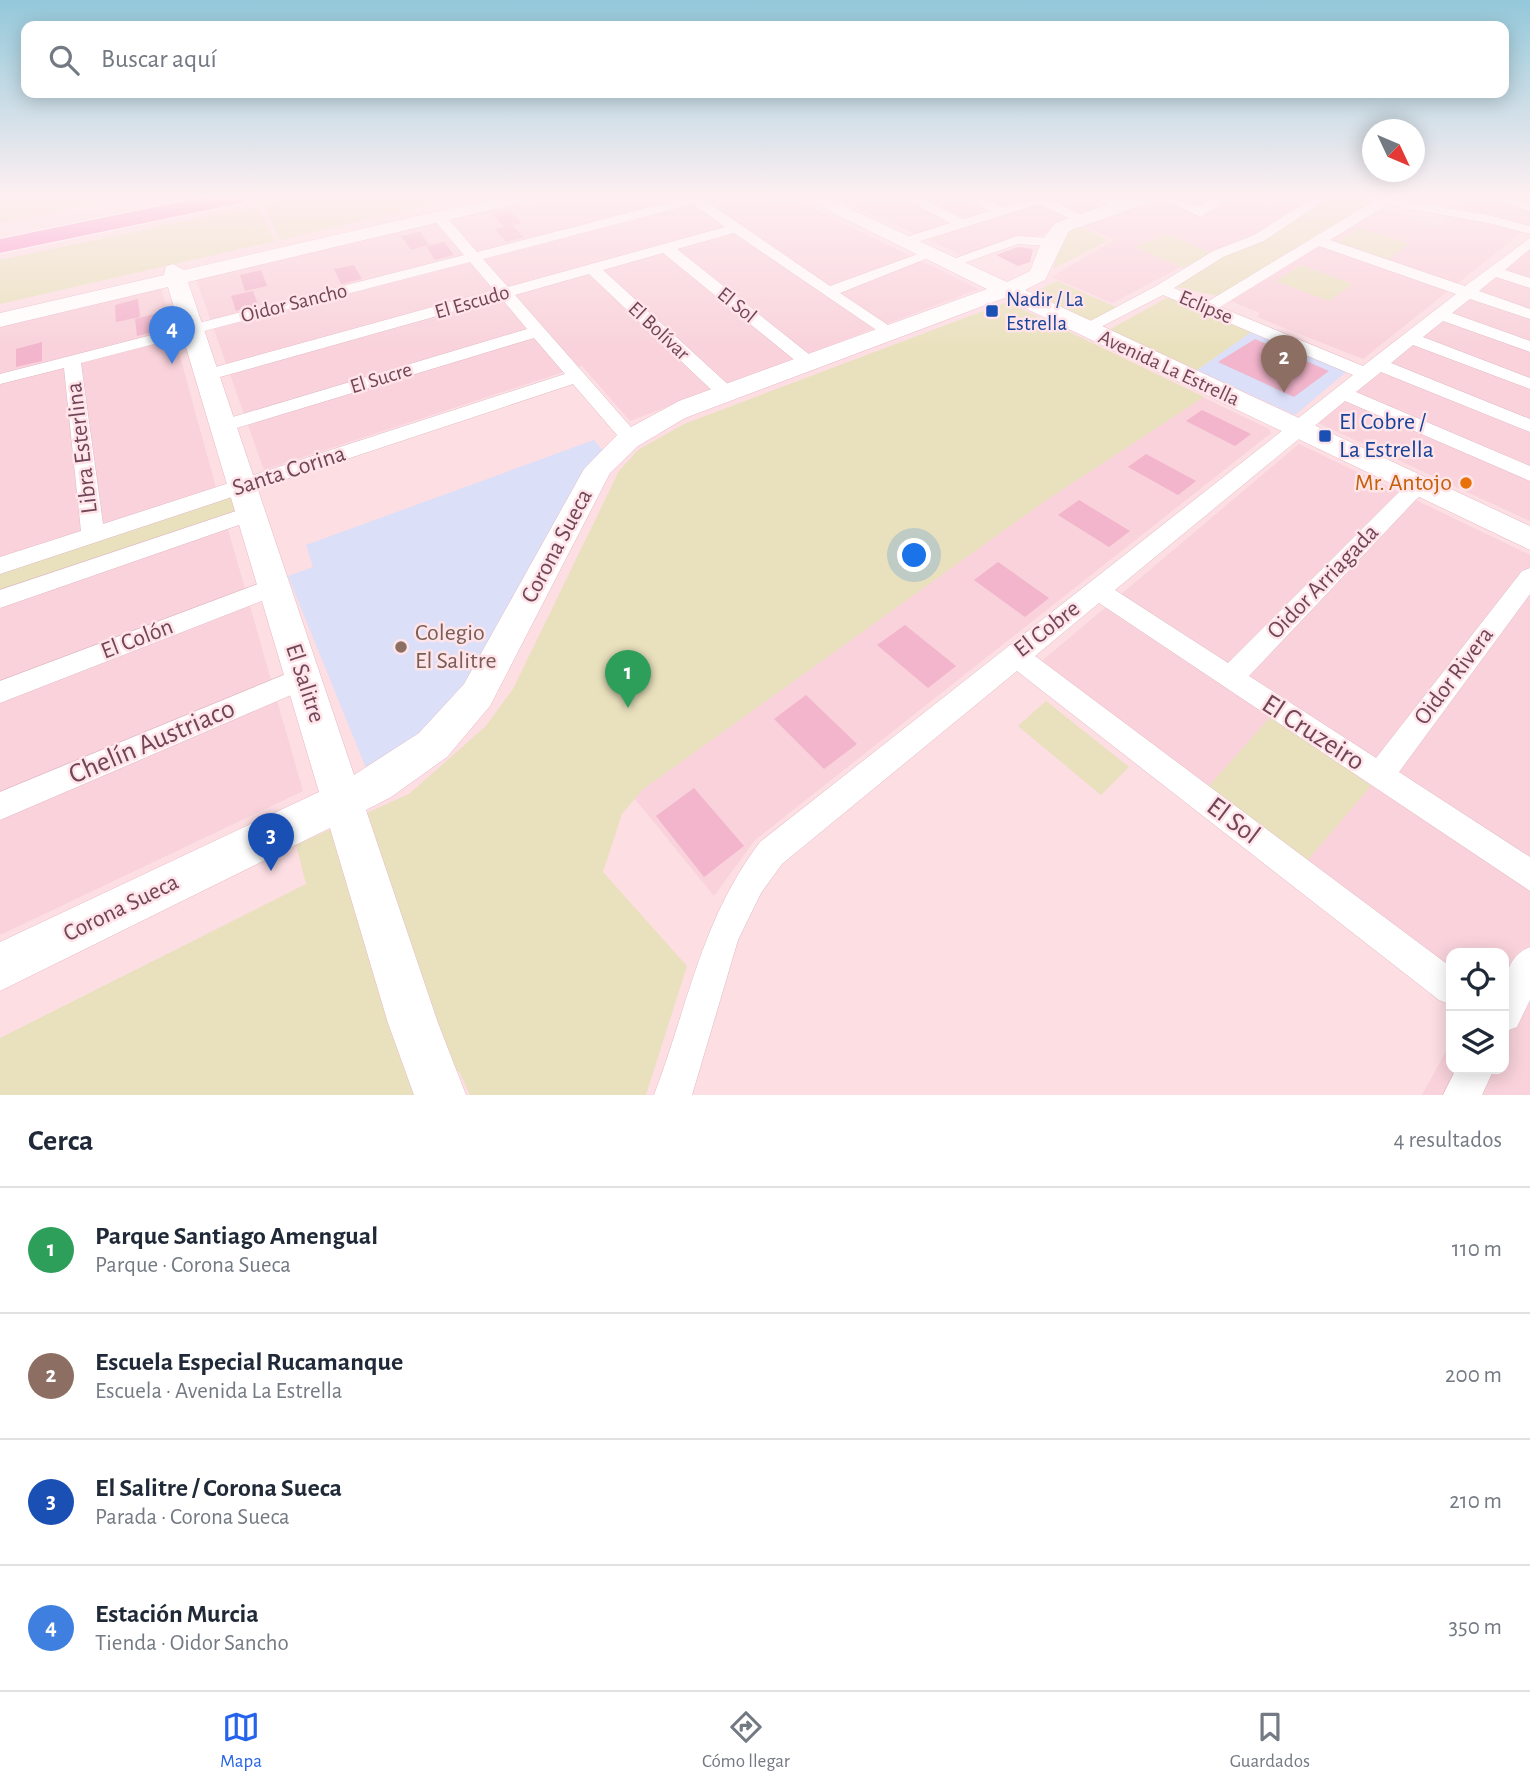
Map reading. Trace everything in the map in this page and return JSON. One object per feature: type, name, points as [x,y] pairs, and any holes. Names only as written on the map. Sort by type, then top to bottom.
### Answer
[{"type":"street","points":[[0,320],[284,247]]},
{"type":"street","points":[[0,310],[300,247]]},
{"type":"street","points":[[465,247],[630,438]]},
{"type":"street","name":"Oidor Sancho","points":[[0,379],[511,247]]},
{"type":"street","name":"El Escudo","points":[[207,375],[669,247]]},
{"type":"street","points":[[764,247],[888,333]]},
{"type":"street","name":"Avenida La Estrella","points":[[916,247],[1530,539]]},
{"type":"street","points":[[828,292],[989,247]]},
{"type":"street","name":"Corona Sueca","points":[[0,967],[342,801],[414,760],[464,712],[487,678],[598,469],[630,438],[673,413],[1007,291],[1041,274],[1048,247]]},
{"type":"street","points":[[1085,328],[1162,289],[1218,254],[1237,247]]},
{"type":"street","points":[[1208,308],[1308,247]]},
{"type":"street","points":[[1336,247],[1530,314]]},
{"type":"street","name":"El Sol","points":[[666,248],[809,363]]},
{"type":"street","name":"El Cobre","points":[[673,1095],[723,931],[756,871],[788,837],[1494,271],[1526,250]]},
{"type":"street","name":"El Bolívar","points":[[592,268],[726,393]]},
{"type":"street","points":[[1494,271],[1530,283]]},
{"type":"street","name":"El Salitre","points":[[175,274],[413,1023],[439,1095]]},
{"type":"street","name":"Eclipse","points":[[1162,289],[1530,426]]},
{"type":"street","points":[[1440,314],[1530,347]]},
{"type":"street","name":"El Sucre","points":[[223,426],[539,331]]},
{"type":"street","points":[[1411,338],[1530,384]]},
{"type":"street","name":"Libra Esterlina","points":[[72,360],[93,535]]},
{"type":"street","name":"Santa Corina","points":[[0,599],[246,500],[578,376]]},
{"type":"street","points":[[1343,393],[1530,474]]},
{"type":"street","name":"Oidor Arriagada","points":[[1230,678],[1417,486]]},
{"type":"street","name":"Santa Corina","points":[[0,566],[93,535],[246,500]]},
{"type":"street","name":"Oidor Rivera","points":[[1379,776],[1530,577]]},
{"type":"street","name":"El Colón","points":[[0,692],[274,587]]},
{"type":"street","name":"El Cruzeiro","points":[[1097,590],[1530,875]]},
{"type":"street","name":"El Sol","points":[[1015,655],[1446,984]]},
{"type":"street","name":"Chelín Austriaco","points":[[0,806],[303,678]]},
{"type":"street","points":[[1506,1011],[1530,964]]},
{"type":"street","points":[[1462,1095],[1473,1074]]},
{"type":"shaded area","points":[[61,247],[248,247],[0,304],[0,260]]},
{"type":"shaded area","points":[[331,247],[892,247],[979,289],[630,421],[582,366],[264,470],[196,279]]},
{"type":"shaded area","points":[[944,247],[986,247],[962,255]]},
{"type":"shaded area","points":[[1060,247],[1095,247],[1053,269]]},
{"type":"shaded area","points":[[1102,247],[1224,247],[1112,303],[1051,277]]},
{"type":"shaded area","points":[[1135,247],[1197,247],[1211,253],[1184,268]]},
{"type":"shaded area","points":[[1238,247],[1301,247],[1219,296],[1175,287]]},
{"type":"shaded area","points":[[1314,247],[1503,247],[1363,359],[1257,317],[1260,313],[1228,300]]},
{"type":"shaded area","points":[[1353,247],[1405,247],[1388,259]]},
{"type":"shaded area","points":[[1530,249],[1530,521],[1318,423]]},
{"type":"shaded area","points":[[1301,265],[1353,284],[1329,301],[1276,281]]},
{"type":"shaded area","points":[[1057,281],[1116,307],[1091,322],[1031,294]]},
{"type":"shaded area","points":[[161,287],[216,488],[0,559],[0,325]]},
{"type":"shaded area","points":[[1168,297],[1251,332],[1197,370],[1109,330]]},
{"type":"shaded area","points":[[1007,302],[1204,397],[1045,501],[642,790],[622,814],[603,872],[687,966],[646,1095],[470,1095],[459,1071],[428,1095],[0,1095],[0,1038],[306,884],[296,845],[409,794],[486,726],[513,689],[619,471],[638,450],[684,424]]},
{"type":"shaded area","points":[[1251,332],[1346,372],[1295,415],[1197,370]]},
{"type":"shaded area","points":[[1194,393],[1269,429],[1271,433],[755,840],[714,896],[626,788]]},
{"type":"shaded area","name":"Colegio El Salitre","points":[[594,440],[604,452],[446,718],[366,768],[288,576],[313,567],[306,545]]},
{"type":"shaded area","points":[[1299,444],[1530,555],[1530,1095],[1422,1095],[1446,1051],[1446,1074],[1509,1074],[1509,948],[1446,948],[1446,977],[1036,666]]},
{"type":"shaded area","points":[[237,492],[243,511],[0,593],[0,571]]},
{"type":"shaded area","points":[[227,526],[303,791],[0,935],[0,605]]},
{"type":"shaded area","points":[[1046,701],[1129,767],[1101,795],[1018,726]]},
{"type":"shaded area","points":[[1272,715],[1371,786],[1306,862],[1209,786]]},
{"type":"building","points":[[427,247],[448,247],[454,255],[435,260]]},
{"type":"building","points":[[1018,247],[1033,249],[1030,262],[1018,266],[996,255]]},
{"type":"building","points":[[354,265],[362,279],[341,284],[334,269]]},
{"type":"building","points":[[261,270],[267,286],[245,291],[240,275]]},
{"type":"building","points":[[253,291],[258,305],[236,311],[231,296]]},
{"type":"building","points":[[138,299],[140,317],[116,322],[115,305]]},
{"type":"building","points":[[158,313],[161,330],[137,336],[135,319]]},
{"type":"building","points":[[1255,339],[1329,371],[1294,397],[1218,362]]},
{"type":"building","points":[[42,342],[42,361],[16,367],[16,349]]},
{"type":"building","points":[[1202,410],[1251,434],[1235,446],[1186,421]]},
{"type":"building","points":[[1146,454],[1196,481],[1178,495],[1128,467]]},
{"type":"building","points":[[1079,500],[1130,531],[1109,547],[1058,515]]},
{"type":"building","points":[[998,562],[1049,598],[1025,617],[974,580]]},
{"type":"building","points":[[905,625],[956,666],[928,688],[877,645]]},
{"type":"building","points":[[806,695],[857,744],[824,769],[774,719]]},
{"type":"building","points":[[694,788],[744,846],[704,877],[656,816]]},
{"type":"place","name":"Nadir / La Estrella","points":[[992,311]]},
{"type":"place","name":"Estación Murcia","points":[[172,364]]},
{"type":"place","name":"Escuela Especial Rucamanque","points":[[1284,393]]},
{"type":"place","name":"El Cobre / La Estrella","points":[[1325,436]]},
{"type":"place","name":"Mr. Antojo","points":[[1466,483]]},
{"type":"place","name":"Colegio El Salitre","points":[[401,647]]},
{"type":"place","name":"Parque Santiago Amengual","points":[[628,708]]},
{"type":"place","name":"El Salitre / Corona Sueca","points":[[271,871]]}]
